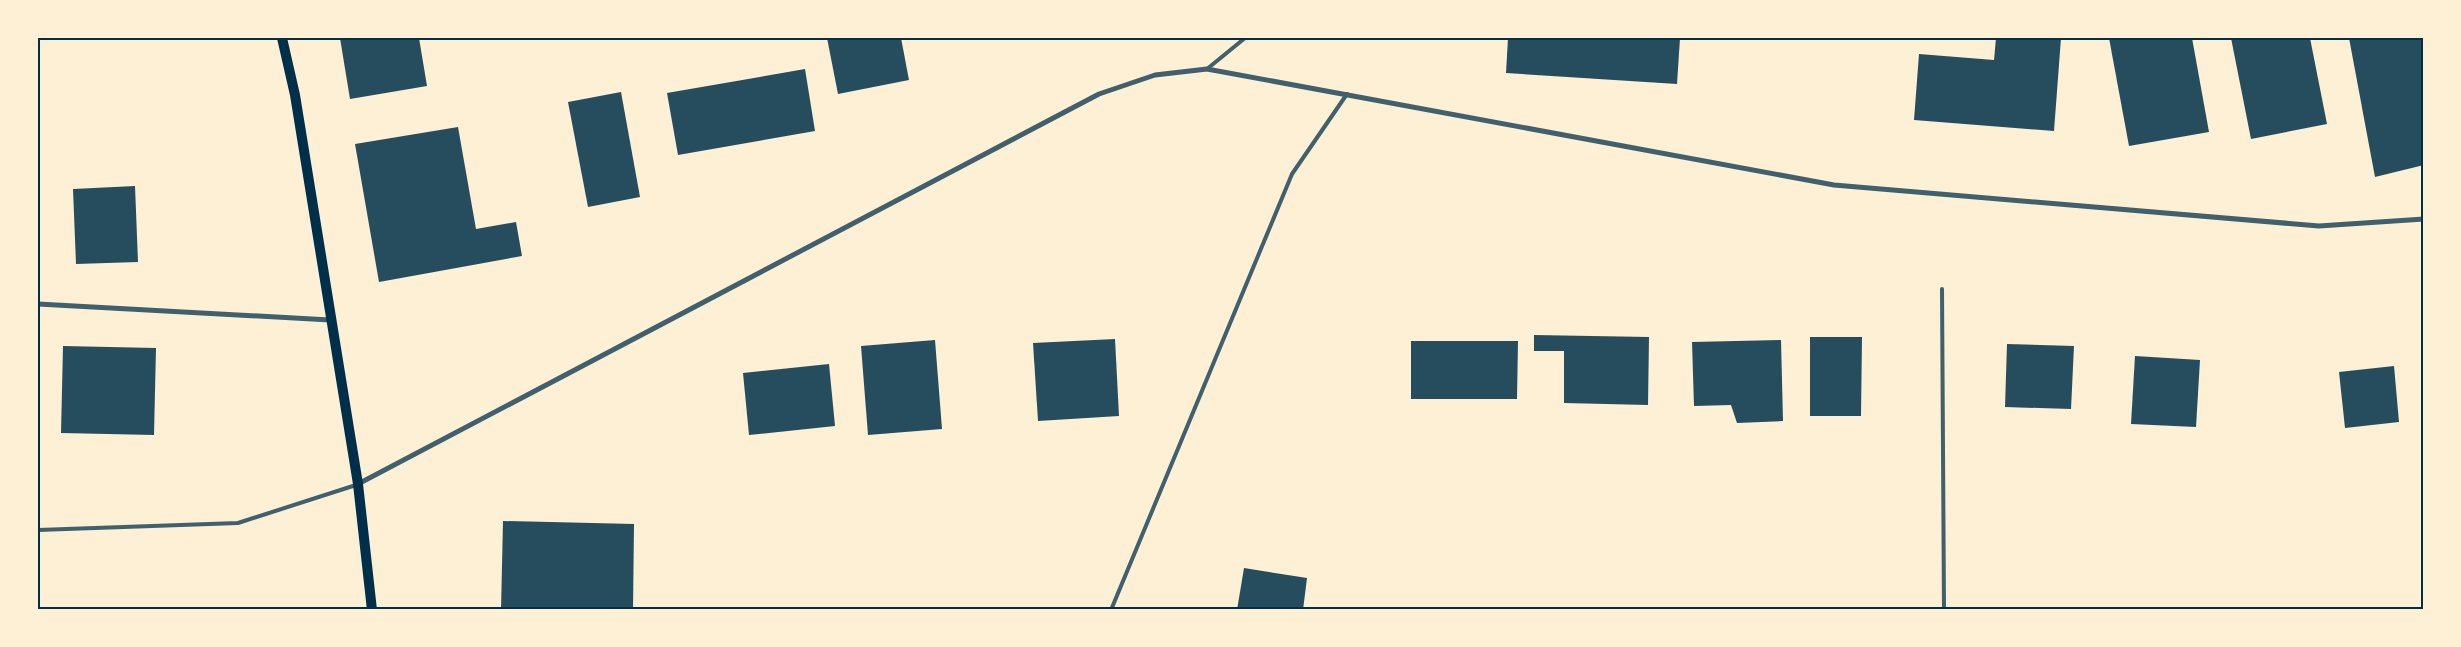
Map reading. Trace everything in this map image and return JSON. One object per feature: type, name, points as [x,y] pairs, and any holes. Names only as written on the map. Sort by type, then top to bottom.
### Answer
[{"type":"main road","points":[[282,38],[295,95],[358,484],[372,610]]},
{"type":"street","points":[[358,484],[1100,94],[1154,75],[1208,69],[1834,185],[2318,226],[2424,219]]},
{"type":"street","points":[[38,304],[330,320]]},
{"type":"lane","points":[[1208,69],[1245,38]]},
{"type":"lane","points":[[1111,610],[1292,174],[1347,94]]},
{"type":"lane","points":[[1942,288],[1944,610]]},
{"type":"lane","points":[[38,530],[238,523],[358,484]]},
{"type":"building","points":[[340,38],[419,38],[427,86],[350,99]]},
{"type":"building","points":[[827,38],[901,38],[909,80],[838,94]]},
{"type":"building","points":[[1508,38],[1680,38],[1677,84],[1506,73]]},
{"type":"building","points":[[1996,38],[2061,38],[2054,131],[1914,120],[1919,54],[1994,60]]},
{"type":"building","points":[[2109,38],[2192,38],[2209,132],[2129,146]]},
{"type":"building","points":[[2231,38],[2310,38],[2327,124],[2251,139]]},
{"type":"building","points":[[2349,38],[2424,38],[2424,165],[2375,177]]},
{"type":"building","points":[[805,69],[815,131],[678,155],[667,93]]},
{"type":"building","points":[[621,92],[640,197],[588,207],[568,102]]},
{"type":"building","points":[[458,127],[476,229],[516,222],[522,256],[379,282],[355,144]]},
{"type":"building","points":[[135,186],[138,262],[76,264],[73,189]]},
{"type":"building","points":[[1534,335],[1649,337],[1648,405],[1564,403],[1564,351],[1534,351]]},
{"type":"building","points":[[1810,337],[1862,337],[1861,416],[1810,416]]},
{"type":"building","points":[[1115,339],[1119,416],[1038,421],[1033,343]]},
{"type":"building","points":[[935,340],[942,429],[868,435],[861,346]]},
{"type":"building","points":[[1781,340],[1783,421],[1737,423],[1731,405],[1694,406],[1692,342]]},
{"type":"building","points":[[1411,341],[1518,341],[1517,399],[1411,399]]},
{"type":"building","points":[[2007,344],[2074,346],[2071,409],[2005,407]]},
{"type":"building","points":[[63,346],[156,348],[154,435],[61,433]]},
{"type":"building","points":[[2135,356],[2200,360],[2196,427],[2131,424]]},
{"type":"building","points":[[829,364],[835,426],[749,435],[743,373]]},
{"type":"building","points":[[2394,366],[2399,422],[2345,428],[2339,372]]},
{"type":"building","points":[[503,521],[634,524],[633,610],[501,610]]},
{"type":"building","points":[[1244,568],[1307,578],[1303,610],[1237,610]]}]
